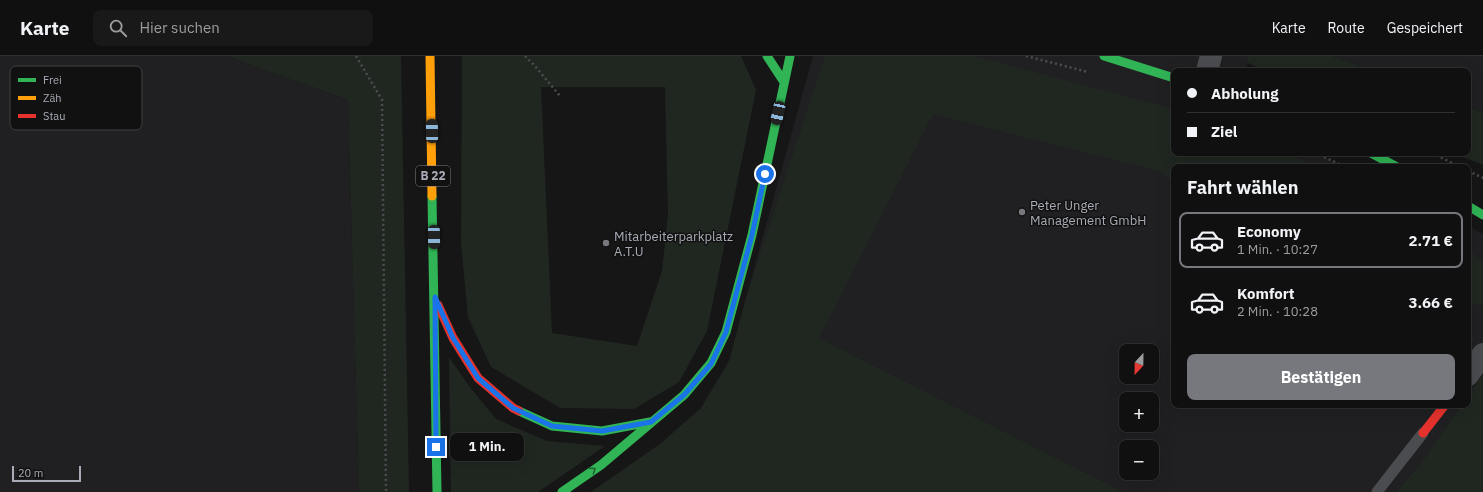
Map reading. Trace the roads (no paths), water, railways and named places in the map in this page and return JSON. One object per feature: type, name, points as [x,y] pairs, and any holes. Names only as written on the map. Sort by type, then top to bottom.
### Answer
[{"type":"main road","name":"B 22","points":[[430,56],[437,492]]},
{"type":"main road","points":[[767,56],[784,82]]},
{"type":"main road","points":[[562,492],[601,464],[684,395],[711,364],[726,332],[752,235],[790,56]]},
{"type":"main road","points":[[1104,56],[1171,77]]},
{"type":"main road","points":[[1376,156],[1391,164]]},
{"type":"main road","points":[[1471,208],[1483,215]]},
{"type":"main road","points":[[435,297],[453,338],[478,378],[513,408],[552,426],[602,431],[651,422]]},
{"type":"main road","points":[[1423,433],[1443,408]]},
{"type":"street","points":[[1208,68],[1211,56]]},
{"type":"street","points":[[1471,371],[1483,354]]},
{"type":"lane","points":[[1377,492],[1423,433]]},
{"type":"place","name":"Peter Unger Management GmbH","points":[[1022,212]]},
{"type":"place","name":"Mitarbeiterparkplatz A.T.U","points":[[606,243]]}]
